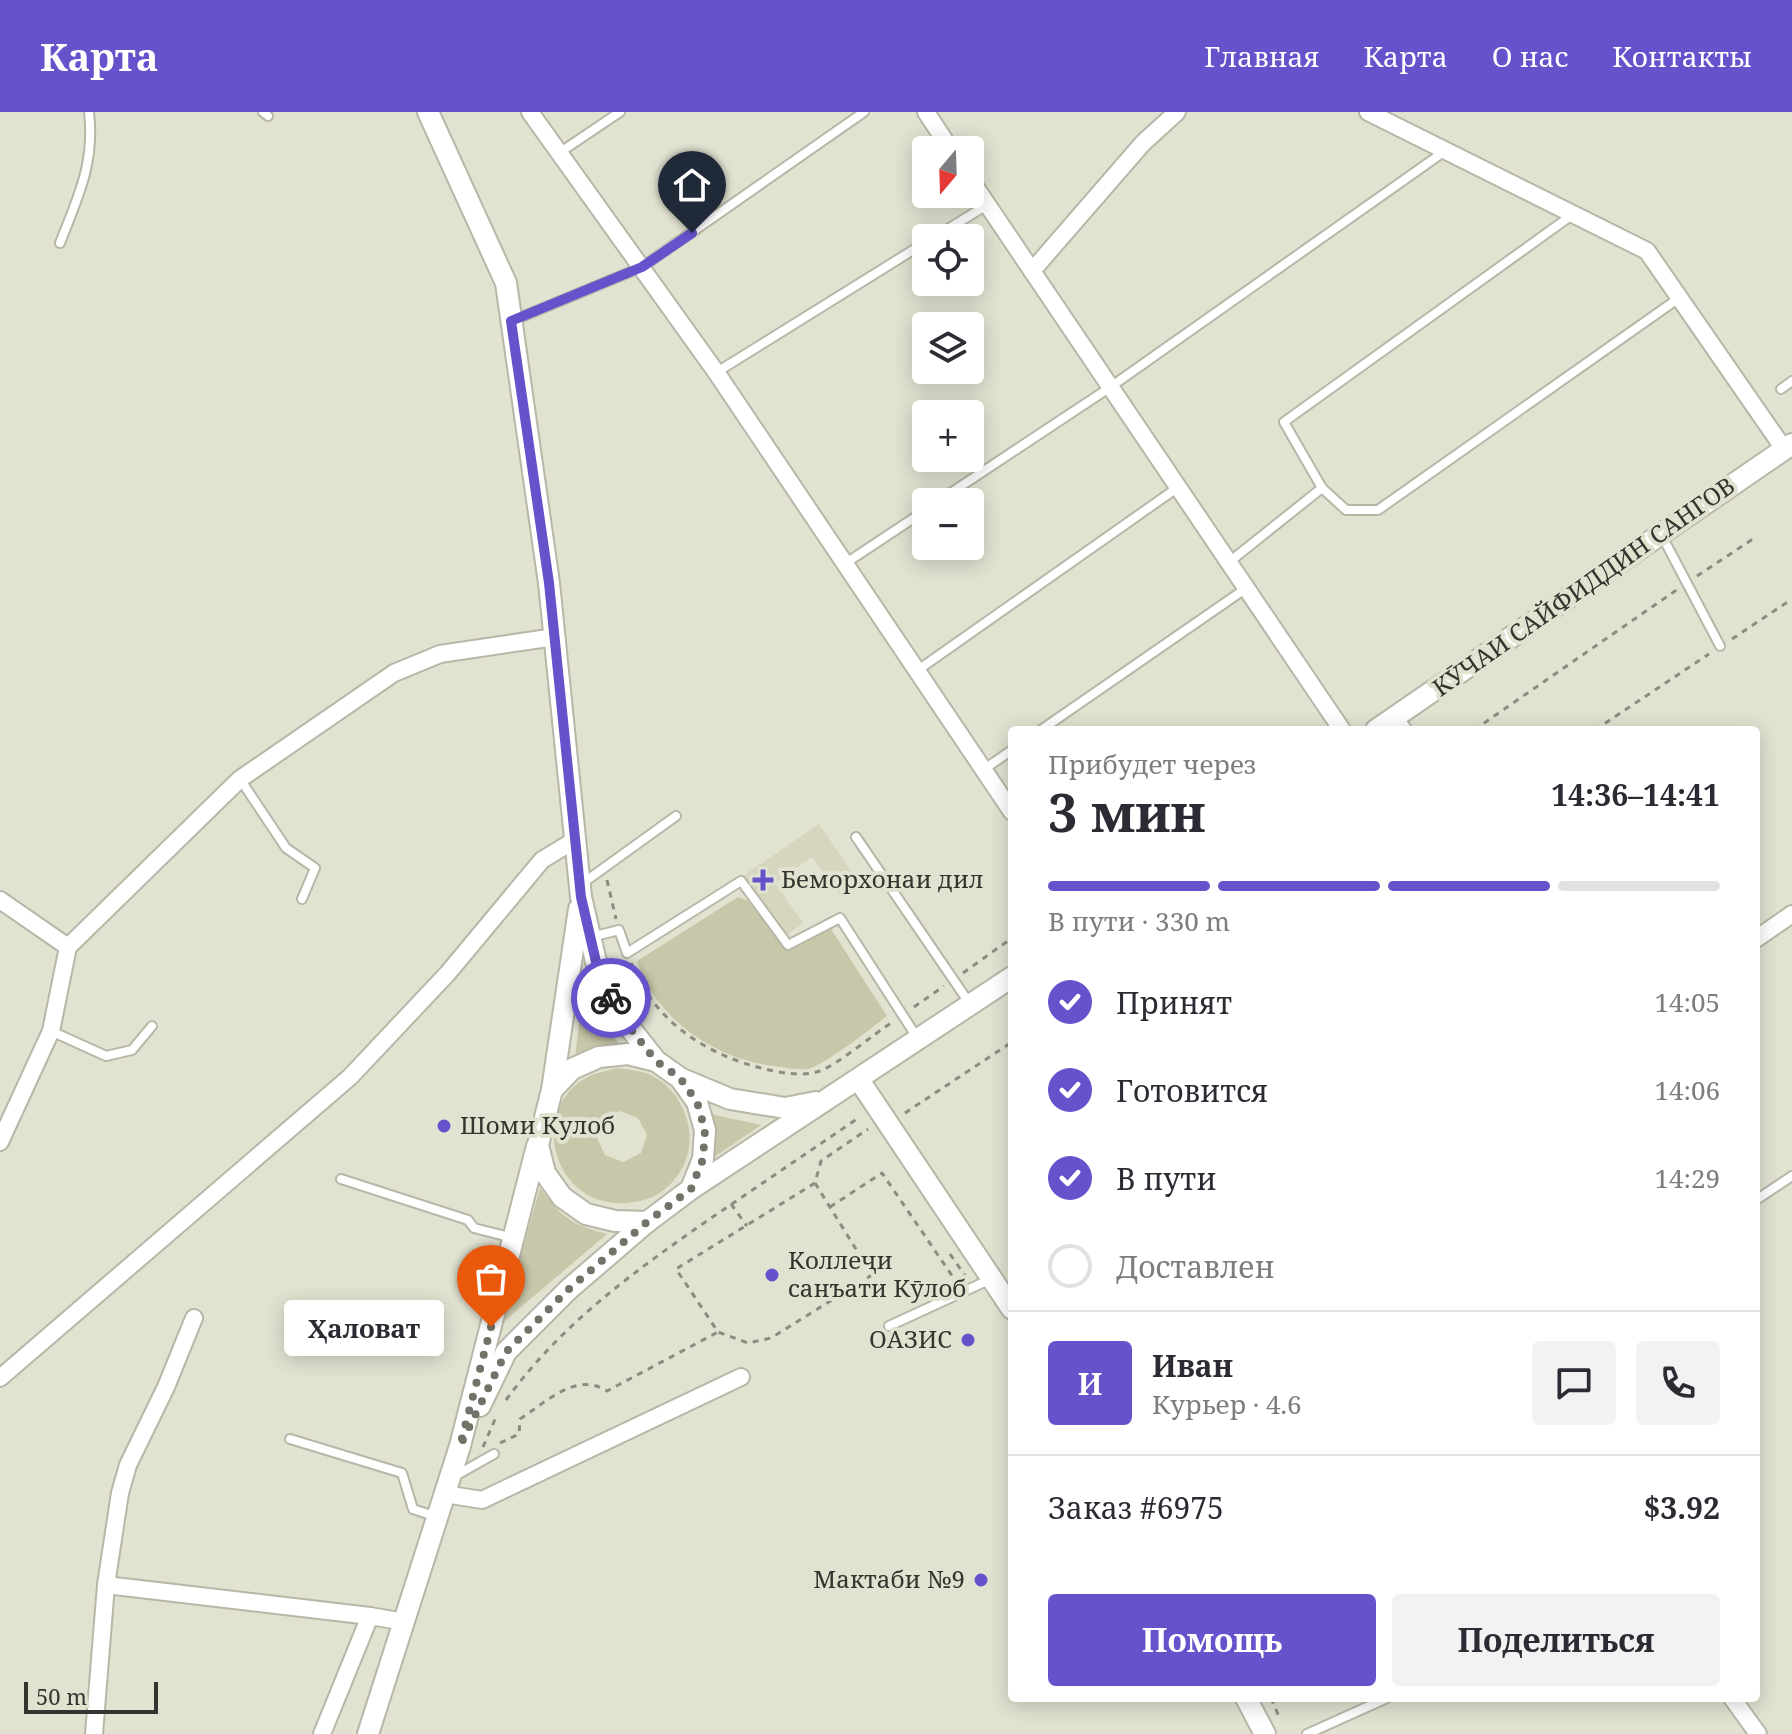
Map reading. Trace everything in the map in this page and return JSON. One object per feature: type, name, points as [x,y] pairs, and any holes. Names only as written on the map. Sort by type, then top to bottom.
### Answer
[{"type":"street","points":[[428,112],[506,283],[549,583],[580,892],[597,966],[619,1014],[656,1061],[680,1078],[730,1099],[785,1108],[828,1100]]},
{"type":"street","points":[[530,112],[716,372],[1008,806]]},
{"type":"street","points":[[926,112],[942,136]]},
{"type":"street","points":[[1032,271],[1143,143],[1177,112]]},
{"type":"street","points":[[1368,112],[1647,251],[1788,446]]},
{"type":"street","points":[[984,200],[1339,726]]},
{"type":"street","name":"КӮЧАИ САЙФИДДИН САНГОВ","points":[[1403,722],[1661,534],[1788,446]]},
{"type":"street","points":[[0,1142],[51,1031],[68,947],[240,779],[394,673],[440,654],[555,637]]},
{"type":"street","points":[[0,1378],[350,1077],[448,973],[542,860],[575,840]]},
{"type":"street","points":[[368,1734],[460,1446],[552,1090],[580,892]]},
{"type":"street","points":[[0,900],[68,947]]},
{"type":"street","points":[[1760,936],[1792,914]]},
{"type":"street","points":[[460,1446],[506,1352],[569,1289],[647,1222],[691,1189],[1008,980]]},
{"type":"street","points":[[552,1090],[572,1069],[599,1057],[628,1054],[656,1061]]},
{"type":"street","points":[[680,1078],[697,1102],[705,1130],[703,1159],[691,1189]]},
{"type":"street","points":[[859,1080],[1008,1303]]},
{"type":"street","points":[[538,1145],[545,1173],[562,1197],[586,1214],[615,1221],[647,1222]]},
{"type":"street","points":[[94,1734],[106,1585],[120,1493],[128,1465],[166,1387],[194,1318]]},
{"type":"street","points":[[448,1486],[482,1500],[741,1377]]},
{"type":"street","points":[[106,1585],[405,1622]]},
{"type":"street","points":[[322,1734],[370,1616]]},
{"type":"street","points":[[1248,1702],[1265,1734]]},
{"type":"street","points":[[1735,1702],[1758,1734]]},
{"type":"lane","points":[[60,243],[84,180],[92,139],[89,112]]},
{"type":"lane","points":[[558,153],[620,112]]},
{"type":"lane","points":[[511,321],[642,267],[864,112]]},
{"type":"lane","points":[[958,488],[1109,388],[1445,150]]},
{"type":"lane","points":[[956,224],[987,205]]},
{"type":"lane","points":[[1573,214],[1284,422],[1322,488],[1346,510],[1378,510],[1679,298]]},
{"type":"lane","points":[[716,372],[912,251]]},
{"type":"lane","points":[[1781,389],[1792,381]]},
{"type":"lane","points":[[918,670],[1177,488]]},
{"type":"lane","points":[[1228,564],[1322,488]]},
{"type":"lane","points":[[846,563],[912,519]]},
{"type":"lane","points":[[1661,534],[1720,646]]},
{"type":"lane","points":[[1047,726],[1245,589]]},
{"type":"lane","points":[[983,770],[1008,753]]},
{"type":"lane","points":[[240,779],[286,848],[315,868],[302,899]]},
{"type":"lane","points":[[580,892],[605,867],[676,816]]},
{"type":"lane","points":[[856,837],[971,1004]]},
{"type":"lane","points":[[590,937],[619,930],[627,953],[741,881],[788,945],[840,918],[918,1039]]},
{"type":"lane","points":[[51,1031],[106,1056],[132,1050],[152,1026]]},
{"type":"lane","points":[[1760,1197],[1792,1176]]},
{"type":"lane","points":[[341,1179],[468,1220],[474,1228],[514,1238]]},
{"type":"lane","points":[[889,1326],[992,1278]]},
{"type":"lane","points":[[290,1439],[402,1473],[413,1509],[438,1517]]},
{"type":"lane","points":[[448,1486],[494,1454]]},
{"type":"lane","points":[[1307,1734],[1378,1702]]},
{"type":"path","points":[[1480,726],[1756,537]]},
{"type":"path","points":[[1601,726],[1792,599]]},
{"type":"path","points":[[605,867],[619,930]]},
{"type":"path","points":[[627,953],[640,985],[662,1013],[686,1035],[742,1064],[802,1074],[821,1071],[1008,941]]},
{"type":"path","points":[[889,1124],[1008,1045]]},
{"type":"path","points":[[504,1402],[529,1368],[603,1296],[640,1267],[876,1105]]},
{"type":"path","points":[[815,1183],[872,1275],[771,1338],[748,1343],[718,1332],[676,1269],[815,1183],[821,1161],[868,1129]]},
{"type":"path","points":[[830,1207],[882,1173],[955,1280]]},
{"type":"path","points":[[731,1204],[747,1226]]},
{"type":"path","points":[[494,1454],[496,1446],[519,1434],[520,1419],[573,1386],[585,1383],[607,1391],[718,1332]]},
{"type":"path","points":[[480,1463],[485,1439],[498,1414]]},
{"type":"shaded area","name":"Беморхонаи дил","points":[[819,824],[860,884],[841,897],[812,857],[775,883],[803,923],[785,936],[743,876]]},
{"type":"shaded area","points":[[738,897],[747,900],[788,951],[831,929],[887,1016],[829,1058],[805,1069],[735,1057],[694,1035],[675,1020],[647,983],[637,961]]},
{"type":"shaded area","points":[[584,984],[600,1019],[621,1046],[575,1058]]},
{"type":"shaded area","points":[[617,1068],[639,1071],[665,1085],[682,1107],[690,1133],[683,1167],[664,1190],[644,1200],[612,1203],[587,1195],[569,1178],[558,1157],[554,1133],[558,1109],[572,1089],[594,1074]],"holes":[[[620,1111],[638,1118],[647,1135],[641,1153],[623,1162],[605,1155],[597,1138],[603,1120]]]},
{"type":"shaded area","points":[[710,1114],[761,1125],[713,1158]]},
{"type":"shaded area","points":[[540,1188],[568,1218],[607,1234],[501,1324]]},
{"type":"way so far","points":[[491,1327],[460,1446],[506,1352],[569,1289],[691,1189],[703,1159],[705,1130],[697,1102],[680,1078],[656,1061],[619,1014],[611,998]]},
{"type":"place","name":"Беморхонаи дил","points":[[763,880]]},
{"type":"place","name":"Шоми Кулоб","points":[[444,1126]]},
{"type":"place","name":"Коллеҷи санъати Кӯлоб","points":[[772,1275]]},
{"type":"place","name":"Ҳаловат","points":[[491,1327]]},
{"type":"place","name":"ОАЗИС","points":[[968,1340]]},
{"type":"place","name":"Мактаби №9","points":[[981,1580]]},
{"type":"route","points":[[611,998],[597,966],[581,897],[549,583],[511,321],[642,267],[692,233]]}]
